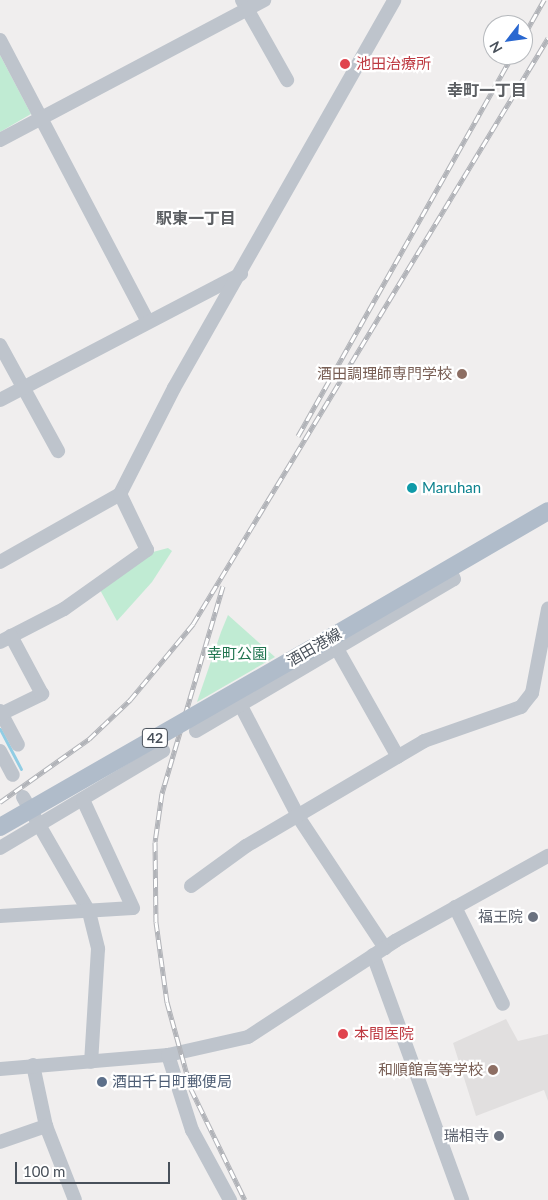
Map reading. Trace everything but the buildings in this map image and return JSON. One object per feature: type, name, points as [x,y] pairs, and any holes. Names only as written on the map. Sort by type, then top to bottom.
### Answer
[{"type":"main road","name":"酒田港線","points":[[0,827],[548,511]]},
{"type":"street","points":[[0,140],[245,4],[264,0]]},
{"type":"street","points":[[0,562],[120,494],[394,0]]},
{"type":"street","points":[[245,4],[287,80]]},
{"type":"street","points":[[0,40],[148,322]]},
{"type":"street","points":[[0,400],[241,273]]},
{"type":"street","points":[[0,345],[58,451]]},
{"type":"street","points":[[18,745],[1,712],[42,694],[6,639],[64,609],[147,550],[120,494]]},
{"type":"street","points":[[196,731],[454,579],[449,568]]},
{"type":"street","points":[[192,886],[246,846],[299,818],[424,741],[521,707],[532,693],[548,609]]},
{"type":"street","points":[[336,647],[398,757]]},
{"type":"street","points":[[241,706],[299,818],[379,952],[462,1200]]},
{"type":"street","points":[[0,848],[163,752]]},
{"type":"street","points":[[1,755],[12,775]]},
{"type":"street","points":[[23,797],[88,912],[98,949],[91,1062]]},
{"type":"street","points":[[0,916],[133,908],[83,800]]},
{"type":"street","points":[[0,1069],[168,1055],[248,1037],[379,952],[455,907],[548,856]]},
{"type":"street","points":[[455,907],[503,1004]]},
{"type":"street","points":[[168,1055],[192,1130],[230,1200]]},
{"type":"street","points":[[33,1065],[46,1126],[75,1200]]},
{"type":"street","points":[[0,1142],[46,1126]]},
{"type":"shaded area","points":[[506,1019],[518,1041],[548,1034],[548,1101],[544,1090],[476,1116],[453,1043]]},
{"type":"green space","points":[[0,55],[31,114],[0,132]]},
{"type":"green space","points":[[168,548],[172,551],[152,582],[117,621],[99,588],[153,552]]},
{"type":"green space","name":"幸町公園","points":[[228,615],[275,657],[197,702],[221,632]]},
{"type":"waterway","points":[[0,729],[21,769]]},
{"type":"railway","points":[[533,19],[544,0]]},
{"type":"railway","points":[[0,802],[89,739],[130,700],[193,624],[548,38]]},
{"type":"railway","points":[[298,436],[507,65]]},
{"type":"railway","points":[[223,586],[162,793],[155,842],[156,922],[167,1002],[191,1089],[245,1200]]},
{"type":"place","name":"池田治療所","points":[[345,64]]},
{"type":"place","name":"酒田調理師専門学校","points":[[462,374]]},
{"type":"place","name":"Maruhan","points":[[412,488]]},
{"type":"place","name":"福王院","points":[[533,917]]},
{"type":"place","name":"本間医院","points":[[343,1034]]},
{"type":"place","name":"和順館高等学校","points":[[493,1070]]},
{"type":"place","name":"酒田千日町郵便局","points":[[102,1082]]},
{"type":"place","name":"瑞相寺","points":[[499,1136]]},
{"type":"district","name":"幸町一丁目","points":[[487,90]]},
{"type":"district","name":"駅東一丁目","points":[[196,218]]}]
